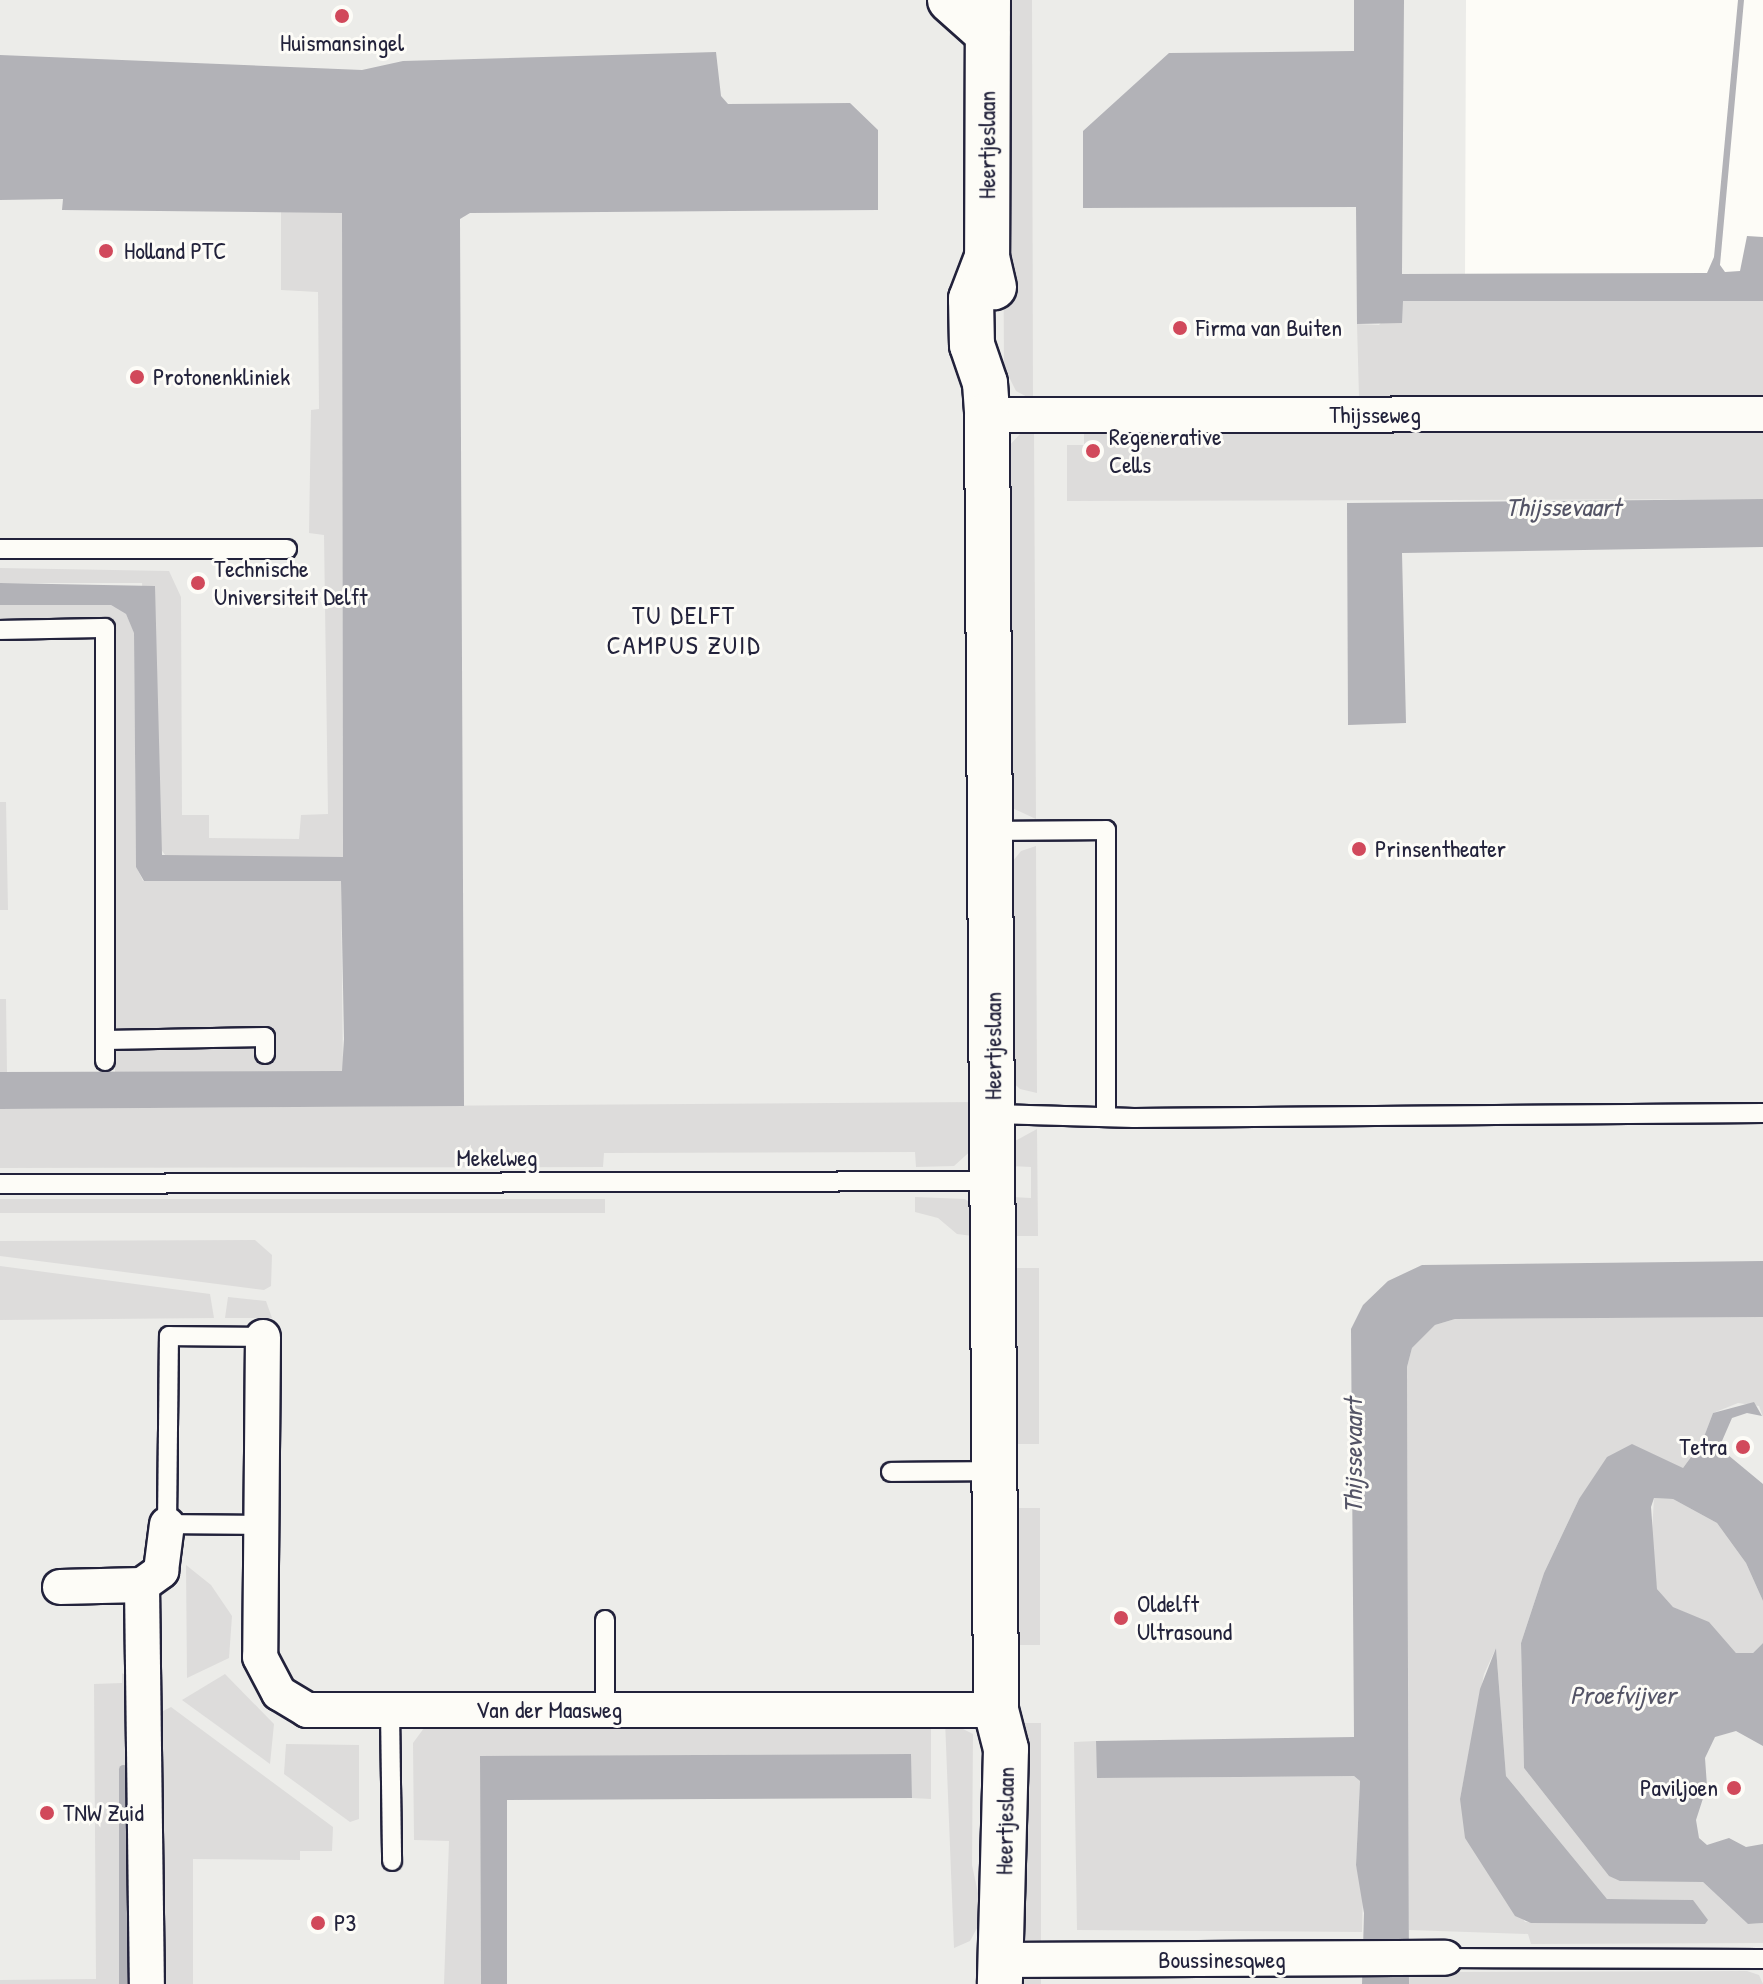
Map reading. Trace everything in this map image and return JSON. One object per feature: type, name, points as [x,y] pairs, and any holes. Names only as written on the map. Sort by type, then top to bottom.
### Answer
[{"type":"street","name":"Heertjeslaan","points":[[950,0],[988,17],[987,257],[997,317],[986,399],[995,1181],[996,1710],[1006,1749],[1006,1873],[999,1959]]},
{"type":"street","name":"Thijsseweg","points":[[986,399],[1763,414]]},
{"type":"street","name":"Van der Maasweg","points":[[263,1337],[260,1657],[279,1693],[307,1710],[996,1710]]},
{"type":"street","points":[[60,1587],[142,1585],[161,1571],[167,1524]]},
{"type":"street","points":[[142,1585],[147,1984]]},
{"type":"street","name":"Boussinesqweg","points":[[999,1959],[1445,1958]]},
{"type":"lane","points":[[0,549],[287,549]]},
{"type":"lane","points":[[0,630],[105,628],[105,1061]]},
{"type":"lane","points":[[992,831],[1106,830],[1106,1114]]},
{"type":"lane","points":[[105,1040],[265,1037],[265,1054]]},
{"type":"lane","points":[[994,1114],[1106,1114],[1134,1118],[1763,1113]]},
{"type":"lane","name":"Mekelweg","points":[[0,1184],[995,1181]]},
{"type":"lane","name":"Van der Maasweg","points":[[167,1524],[169,1336],[263,1337]]},
{"type":"lane","points":[[891,1472],[997,1471]]},
{"type":"lane","points":[[167,1524],[261,1525]]},
{"type":"lane","points":[[605,1620],[605,1710]]},
{"type":"lane","points":[[390,1711],[392,1861]]},
{"type":"lane","points":[[1445,1958],[1763,1959]]},
{"type":"shaded area","points":[[0,0],[1466,0],[1465,286],[1763,286],[1763,1984],[0,1984]]},
{"type":"shaded area","points":[[1002,0],[1032,0],[1033,400],[1016,391],[1004,367]]},
{"type":"shaded area","points":[[281,212],[342,212],[343,857],[168,859],[160,848],[142,583],[0,583],[0,568],[169,571],[181,597],[182,815],[209,815],[209,838],[299,839],[301,815],[328,814],[324,535],[309,533],[311,410],[319,409],[318,292],[281,290]]},
{"type":"shaded area","points":[[1402,301],[1763,301],[1763,395],[1359,397],[1357,324],[1379,325]]},
{"type":"shaded area","points":[[1763,426],[1763,499],[1067,501],[1067,445],[1084,445],[1084,431]]},
{"type":"shaded area","points":[[1034,430],[1036,819],[1010,807],[1007,448],[1020,434]]},
{"type":"shaded area","points":[[0,605],[111,605],[126,614],[134,632],[136,866],[143,881],[341,881],[343,1071],[115,1073],[111,622],[0,621]]},
{"type":"shaded area","points":[[0,802],[6,802],[8,910],[0,910]]},
{"type":"shaded area","points":[[1036,846],[1037,1093],[1020,1089],[1008,1078],[1009,866],[1021,851]]},
{"type":"shaded area","points":[[0,999],[6,999],[7,1072],[0,1072]]},
{"type":"shaded area","points":[[980,1102],[975,1147],[954,1166],[916,1167],[915,1152],[604,1153],[603,1167],[0,1168],[0,1109]]},
{"type":"shaded area","points":[[1037,1129],[1038,1236],[1011,1236],[1011,1197],[1031,1198],[1031,1167],[1008,1166],[1013,1142]]},
{"type":"shaded area","points":[[915,1197],[965,1199],[975,1207],[980,1237],[957,1234],[938,1218],[915,1212]]},
{"type":"shaded area","points":[[0,1199],[605,1199],[605,1213],[0,1213]]},
{"type":"shaded area","points":[[255,1240],[272,1255],[271,1286],[264,1290],[0,1256],[0,1241]]},
{"type":"shaded area","points":[[0,1266],[210,1294],[214,1318],[0,1320]]},
{"type":"shaded area","points":[[1009,1268],[1039,1268],[1039,1444],[1009,1444]]},
{"type":"shaded area","points":[[228,1297],[266,1301],[272,1318],[225,1318]]},
{"type":"shaded area","points":[[1763,1317],[1763,1417],[1759,1406],[1738,1403],[1713,1413],[1702,1442],[1683,1468],[1579,1499],[1544,1573],[1521,1643],[1524,1768],[1609,1876],[1703,1882],[1748,1924],[1763,1923],[1763,1943],[1531,1944],[1528,1934],[1409,1930],[1407,1367],[1412,1348],[1435,1325],[1455,1319]],"holes":[[[1496,1648],[1506,1776],[1607,1899],[1692,1900],[1704,1924],[1525,1922],[1460,1799],[1484,1674]]]},
{"type":"shaded area","points":[[1654,1498],[1673,1499],[1717,1523],[1746,1563],[1763,1601],[1763,1643],[1753,1653],[1736,1653],[1709,1623],[1673,1607],[1657,1589],[1651,1549]]},
{"type":"shaded area","points":[[1010,1508],[1040,1508],[1040,1645],[1010,1645]]},
{"type":"shaded area","points":[[186,1565],[211,1585],[232,1616],[229,1658],[187,1678]]},
{"type":"shaded area","points":[[122,1673],[132,1680],[135,1984],[0,1984],[0,1980],[96,1979],[94,1684],[122,1683]]},
{"type":"shaded area","points":[[225,1674],[274,1724],[270,1764],[182,1700]]},
{"type":"shaded area","points":[[171,1707],[333,1827],[332,1851],[300,1851],[300,1860],[193,1859],[193,1984],[160,1984],[159,1713]]},
{"type":"shaded area","points":[[945,1720],[973,1734],[972,1865],[983,1917],[970,1941],[954,1948]]},
{"type":"shaded area","points":[[931,1722],[931,1799],[912,1798],[910,1754],[480,1756],[481,1984],[444,1984],[449,1841],[414,1840],[413,1743],[424,1728]]},
{"type":"shaded area","points":[[1012,1723],[1041,1723],[1041,1984],[1012,1984]]},
{"type":"shaded area","points":[[1096,1741],[1098,1778],[1354,1776],[1360,1781],[1356,1865],[1363,1894],[1362,1932],[1077,1930],[1074,1742]]},
{"type":"shaded area","points":[[286,1744],[359,1745],[359,1819],[350,1822],[284,1774]]},
{"type":"shaded area","points":[[1747,1971],[1759,1975],[1763,1984],[1409,1984],[1409,1975],[1449,1972]]},
{"type":"water","points":[[1354,0],[1404,0],[1402,274],[1707,273],[1714,257],[1738,0],[1744,0],[1720,265],[1725,272],[1740,271],[1747,236],[1763,237],[1763,301],[1403,301],[1402,323],[1357,324],[1356,207],[1083,208],[1083,131],[1169,53],[1354,51]]},
{"type":"water","points":[[716,52],[721,96],[728,104],[850,103],[878,130],[878,210],[470,213],[460,219],[464,1106],[0,1109],[0,1072],[342,1071],[344,1039],[341,881],[144,881],[136,867],[134,633],[126,614],[111,605],[0,605],[0,583],[155,586],[162,855],[343,857],[342,213],[62,210],[63,199],[0,200],[0,55],[362,70],[403,61]]},
{"type":"water","name":"Thijssevaart","points":[[1763,499],[1763,547],[1402,553],[1406,723],[1348,725],[1347,503]]},
{"type":"water","name":"Thijssevaart","points":[[1763,1261],[1763,1317],[1455,1319],[1435,1325],[1412,1348],[1407,1367],[1409,1984],[1362,1984],[1364,1913],[1356,1865],[1360,1781],[1354,1776],[1097,1778],[1096,1741],[1354,1737],[1351,1329],[1363,1305],[1388,1281],[1422,1265]]},
{"type":"water","name":"Proefvijver","points":[[1754,1402],[1762,1416],[1747,1413],[1732,1418],[1722,1441],[1728,1455],[1763,1484],[1763,1601],[1746,1563],[1717,1523],[1673,1499],[1654,1498],[1651,1507],[1657,1589],[1673,1607],[1709,1622],[1736,1653],[1753,1653],[1763,1643],[1763,1746],[1736,1731],[1715,1737],[1705,1758],[1707,1786],[1696,1820],[1699,1838],[1707,1845],[1729,1838],[1746,1847],[1763,1844],[1763,1923],[1748,1924],[1703,1882],[1620,1881],[1609,1876],[1524,1768],[1521,1643],[1544,1573],[1579,1499],[1607,1457],[1632,1444],[1683,1468],[1702,1442],[1713,1413]]},
{"type":"water","points":[[1496,1648],[1506,1776],[1607,1899],[1693,1900],[1708,1920],[1705,1924],[1531,1923],[1515,1916],[1465,1838],[1460,1799],[1480,1689]]},
{"type":"water","points":[[911,1754],[912,1798],[507,1800],[507,1984],[481,1984],[480,1756]]},
{"type":"waterway","points":[[123,1769],[123,1984]]},
{"type":"place","name":"Huismansingel","points":[[342,16]]},
{"type":"place","name":"Holland PTC","points":[[106,251]]},
{"type":"place","name":"Firma van Buiten","points":[[1180,328]]},
{"type":"place","name":"Protonenkliniek","points":[[137,377]]},
{"type":"place","name":"Regenerative Cells","points":[[1093,451]]},
{"type":"place","name":"Technische Universiteit Delft","points":[[198,583]]},
{"type":"place","name":"Prinsentheater","points":[[1359,849]]},
{"type":"place","name":"Tetra","points":[[1743,1447]]},
{"type":"place","name":"Oldelft Ultrasound","points":[[1121,1618]]},
{"type":"place","name":"Paviljoen","points":[[1734,1788]]},
{"type":"place","name":"TNW Zuid","points":[[47,1813]]},
{"type":"place","name":"P3","points":[[318,1923]]},
{"type":"district","name":"TU DELFT CAMPUS ZUID","points":[[684,630]]}]
